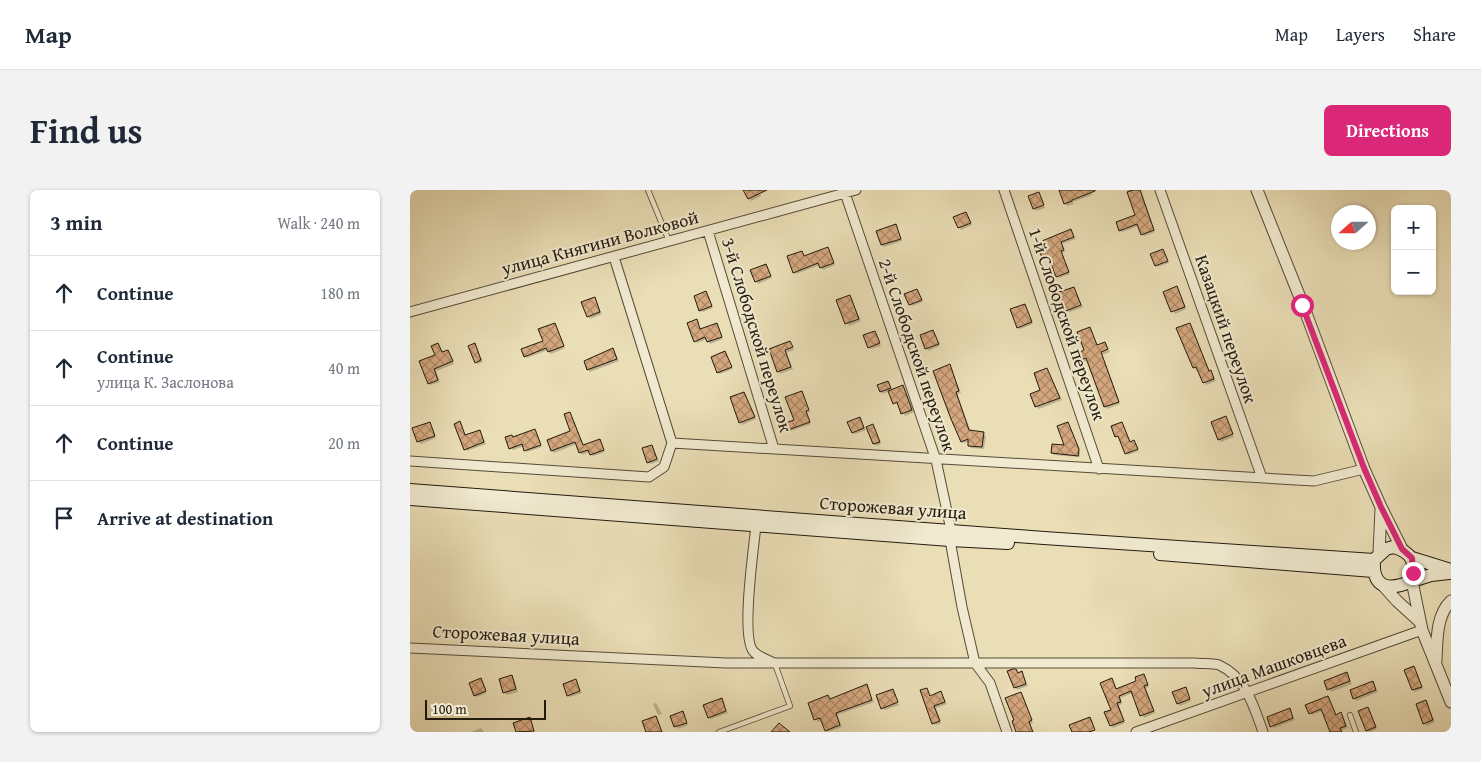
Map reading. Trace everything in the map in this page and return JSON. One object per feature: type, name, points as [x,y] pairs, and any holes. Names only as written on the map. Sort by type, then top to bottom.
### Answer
[{"type":"main road","name":"Сторожевая улица","points":[[410,490],[951,535],[1376,566]]},
{"type":"main road","name":"Сторожевая улица","points":[[410,499],[756,525],[951,535]]},
{"type":"main road","points":[[1393,547],[1451,572],[1431,575],[1398,587],[1391,587],[1384,585],[1376,566],[1386,549],[1393,547]]},
{"type":"main road","points":[[1407,554],[1414,565],[1412,581]]},
{"type":"street","name":"улица Княгини Волковой","points":[[410,312],[856,190]]},
{"type":"street","name":"1-й Слободской переулок","points":[[1004,190],[1099,469]]},
{"type":"street","name":"Казацкий переулок","points":[[1160,190],[1262,478]]},
{"type":"street","points":[[1257,190],[1364,468],[1381,507],[1407,554]]},
{"type":"street","name":"2-й Слободской переулок","points":[[844,192],[936,460],[951,535],[962,607],[975,663]]},
{"type":"street","name":"3-й Слободской переулок","points":[[708,231],[774,449]]},
{"type":"street","points":[[410,461],[649,476],[664,467],[672,443],[614,257]]},
{"type":"street","points":[[672,443],[1314,481],[1364,468]]},
{"type":"street","points":[[1381,507],[1376,566],[1397,601],[1421,626]]},
{"type":"street","points":[[756,525],[749,594],[748,637],[754,652],[775,664]]},
{"type":"street","points":[[1412,581],[1421,626],[1451,702]]},
{"type":"street","points":[[1436,665],[1438,626],[1451,601]]},
{"type":"street","name":"улица Машковцева","points":[[1136,732],[1249,692],[1421,626]]},
{"type":"street","name":"Сторожевая улица","points":[[410,648],[716,663],[1195,663],[1218,665],[1231,674],[1249,692]]},
{"type":"street","points":[[975,663],[990,683],[1007,732]]},
{"type":"street","points":[[1249,692],[1263,732]]},
{"type":"lane","points":[[648,190],[669,242]]},
{"type":"lane","points":[[719,732],[790,706],[775,664]]},
{"type":"lane","points":[[1350,716],[1356,732]]},
{"type":"building","points":[[743,190],[767,190],[748,199]]},
{"type":"building","points":[[1059,190],[1095,190],[1095,191],[1064,204]]},
{"type":"building","points":[[1140,190],[1154,230],[1141,235],[1137,224],[1119,231],[1116,222],[1135,215],[1127,192]]},
{"type":"building","points":[[1039,192],[1044,205],[1033,209],[1028,196]]},
{"type":"building","points":[[966,212],[971,223],[958,228],[953,217]]},
{"type":"building","points":[[896,224],[901,239],[881,245],[876,231]]},
{"type":"building","points":[[1071,229],[1074,237],[1061,242],[1064,250],[1061,251],[1069,272],[1056,277],[1048,256],[1042,258],[1037,243]]},
{"type":"building","points":[[828,247],[834,263],[820,268],[818,263],[793,273],[787,256],[802,251],[804,256]]},
{"type":"building","points":[[1163,249],[1168,261],[1155,266],[1150,254]]},
{"type":"building","points":[[766,264],[771,276],[755,282],[750,270]]},
{"type":"building","points":[[1177,286],[1185,307],[1171,312],[1163,292]]},
{"type":"building","points":[[1074,287],[1081,305],[1066,311],[1059,292]]},
{"type":"building","points":[[917,289],[922,300],[909,305],[904,294]]},
{"type":"building","points":[[706,291],[712,306],[699,311],[694,296]]},
{"type":"building","points":[[850,295],[859,319],[845,324],[836,300]]},
{"type":"building","points":[[595,297],[600,312],[587,317],[581,302]]},
{"type":"building","points":[[1025,304],[1032,322],[1017,328],[1010,309]]},
{"type":"building","points":[[697,319],[700,329],[717,323],[722,337],[707,342],[705,337],[694,342],[687,323]]},
{"type":"building","points":[[555,323],[564,346],[548,352],[546,348],[524,357],[521,349],[543,341],[538,329]]},
{"type":"building","points":[[1190,323],[1214,379],[1203,383],[1196,367],[1193,368],[1176,328]]},
{"type":"building","points":[[1090,327],[1097,345],[1105,342],[1108,349],[1101,352],[1119,402],[1104,407],[1086,358],[1080,360],[1078,353],[1084,350],[1077,332]]},
{"type":"building","points":[[933,330],[939,344],[925,349],[920,335]]},
{"type":"building","points":[[875,331],[880,343],[868,348],[863,335]]},
{"type":"building","points":[[790,341],[793,347],[785,350],[791,367],[777,372],[769,349]]},
{"type":"building","points":[[438,343],[442,352],[448,350],[453,361],[434,369],[438,380],[428,384],[419,361],[435,355],[431,346]]},
{"type":"building","points":[[475,343],[481,360],[475,363],[468,346]]},
{"type":"building","points":[[613,348],[617,359],[587,370],[584,361]]},
{"type":"building","points":[[725,351],[732,367],[717,373],[711,357]]},
{"type":"building","points":[[950,364],[959,391],[956,392],[969,430],[984,432],[982,447],[968,446],[968,439],[961,442],[951,419],[933,371]]},
{"type":"building","points":[[1047,368],[1060,398],[1035,407],[1030,394],[1040,390],[1034,373]]},
{"type":"building","points":[[888,381],[891,388],[880,392],[877,385]]},
{"type":"building","points":[[903,385],[912,410],[901,414],[897,402],[893,404],[888,391]]},
{"type":"building","points":[[802,391],[809,410],[806,411],[810,422],[785,431],[782,424],[794,420],[785,397]]},
{"type":"building","points":[[744,392],[755,417],[739,423],[730,397]]},
{"type":"building","points":[[570,412],[583,445],[600,439],[604,450],[590,455],[588,450],[579,453],[575,442],[551,451],[547,440],[570,431],[564,414]]},
{"type":"building","points":[[1226,416],[1233,434],[1218,440],[1211,422]]},
{"type":"building","points":[[860,417],[864,428],[852,433],[847,422]]},
{"type":"building","points":[[460,421],[465,435],[480,430],[484,442],[464,450],[454,424]]},
{"type":"building","points":[[430,422],[435,436],[417,442],[412,428]]},
{"type":"building","points":[[1068,422],[1079,449],[1078,456],[1051,453],[1052,444],[1064,445],[1057,426]]},
{"type":"building","points":[[1122,422],[1130,442],[1134,440],[1138,449],[1125,454],[1118,436],[1115,437],[1111,426]]},
{"type":"building","points":[[873,424],[880,442],[873,444],[866,427]]},
{"type":"building","points":[[535,429],[541,445],[524,451],[522,444],[509,449],[505,437],[512,435],[513,437]]},
{"type":"building","points":[[652,445],[657,459],[647,463],[642,448]]},
{"type":"building","points":[[1414,666],[1422,687],[1412,690],[1404,670]]},
{"type":"building","points":[[1016,669],[1018,673],[1022,671],[1026,684],[1014,688],[1007,671]]},
{"type":"building","points":[[1347,672],[1350,681],[1327,690],[1324,681]]},
{"type":"building","points":[[1144,674],[1148,685],[1144,686],[1154,711],[1140,716],[1131,691],[1119,696],[1121,702],[1117,703],[1124,721],[1110,726],[1104,712],[1111,710],[1100,683],[1112,678],[1116,689],[1136,681],[1135,677]]},
{"type":"building","points":[[512,675],[516,689],[503,693],[499,679]]},
{"type":"building","points":[[481,678],[486,691],[474,696],[469,683]]},
{"type":"building","points":[[576,679],[580,691],[567,696],[563,684]]},
{"type":"building","points":[[1373,681],[1376,690],[1353,699],[1350,690]]},
{"type":"building","points":[[867,684],[872,700],[836,713],[840,725],[825,731],[820,718],[814,720],[808,703],[828,695],[830,699]]},
{"type":"building","points":[[1186,687],[1190,699],[1177,704],[1172,692]]},
{"type":"building","points":[[927,688],[930,696],[941,691],[945,702],[934,706],[940,721],[932,724],[920,690]]},
{"type":"building","points":[[893,689],[898,702],[881,709],[876,695]]},
{"type":"building","points":[[1021,692],[1032,720],[1029,722],[1033,732],[1016,732],[1012,721],[1014,720],[1005,698]]},
{"type":"building","points":[[1328,696],[1336,715],[1341,712],[1346,726],[1340,728],[1342,732],[1330,732],[1321,709],[1309,714],[1305,705]]},
{"type":"building","points":[[722,698],[726,711],[708,718],[703,705]]},
{"type":"building","points":[[1426,700],[1433,720],[1423,724],[1416,704]]},
{"type":"building","points":[[1368,707],[1376,727],[1366,731],[1358,711]]},
{"type":"building","points":[[1290,708],[1293,718],[1270,727],[1267,717]]},
{"type":"building","points":[[683,711],[687,723],[674,727],[670,716]]},
{"type":"building","points":[[656,716],[662,732],[646,732],[642,721]]},
{"type":"building","points":[[530,717],[534,731],[516,732],[513,723]]},
{"type":"building","points":[[1090,717],[1095,730],[1072,732],[1069,725]]},
{"type":"building","points":[[779,723],[790,732],[771,732]]},
{"type":"route","points":[[1302,305],[1364,468],[1402,549],[1412,558],[1414,565],[1413,573]]}]
